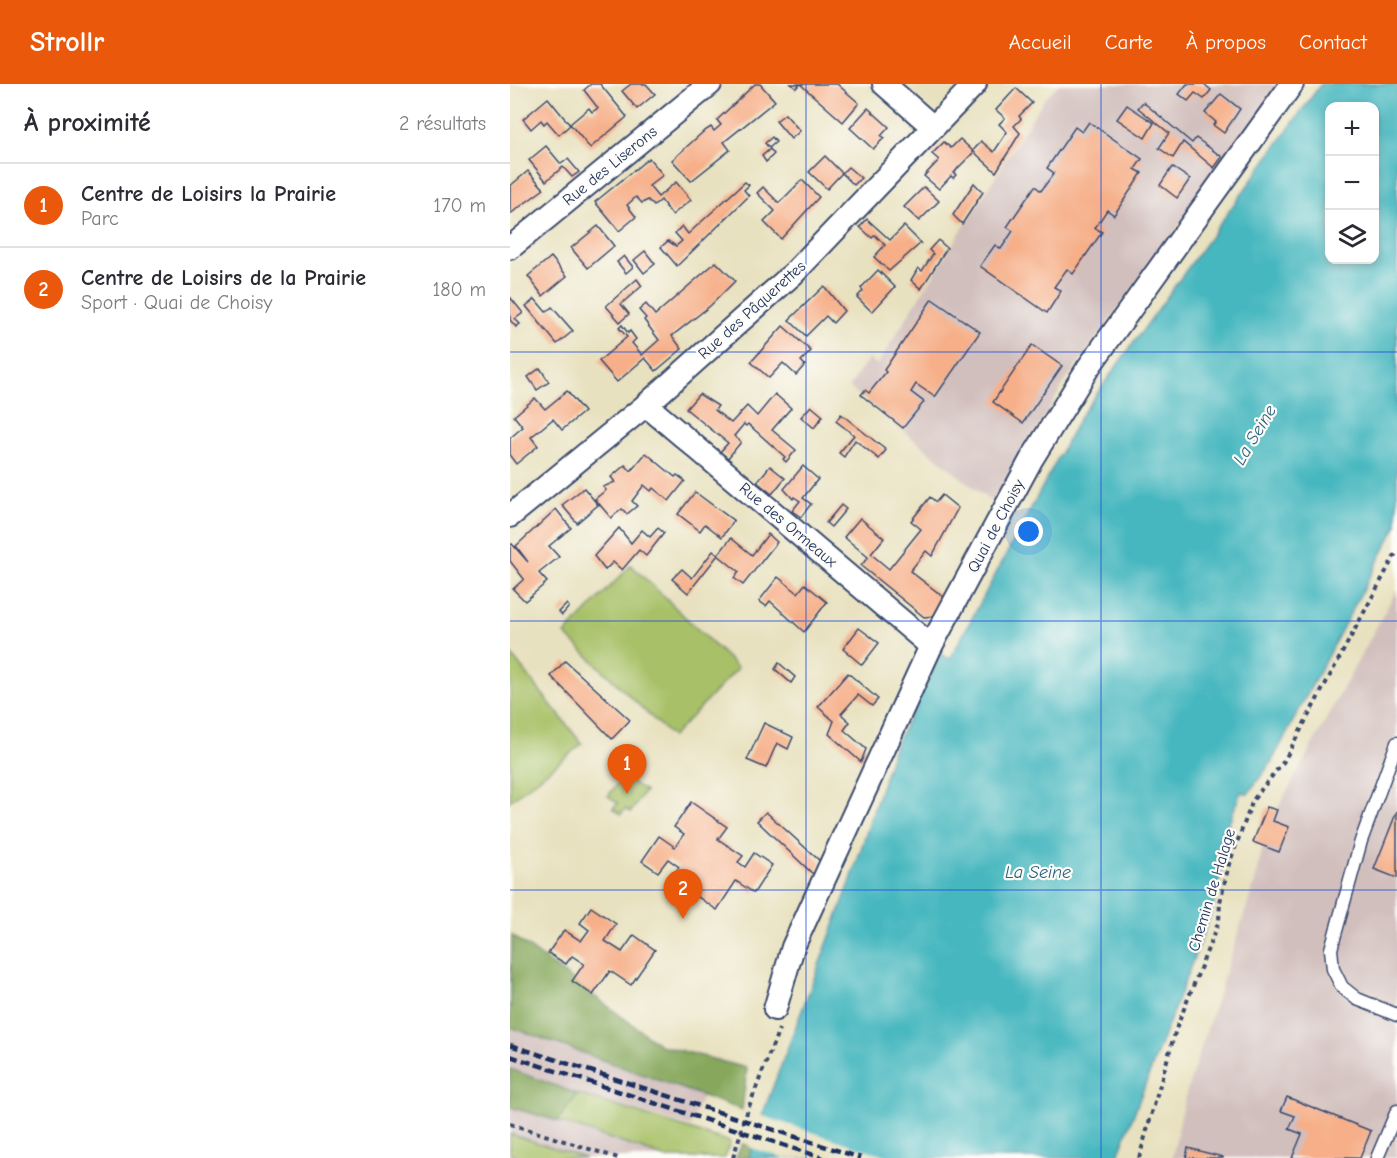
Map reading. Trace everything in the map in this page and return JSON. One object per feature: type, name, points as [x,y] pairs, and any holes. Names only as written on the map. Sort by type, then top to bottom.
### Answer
[{"type":"street","name":"Rue des Liserons","points":[[510,248],[710,84]]},
{"type":"street","points":[[884,84],[933,127]]},
{"type":"street","name":"Rue des Pâquerettes","points":[[510,516],[646,405],[794,273],[975,84]]},
{"type":"street","name":"Quai de Choisy","points":[[774,1009],[793,947],[931,646],[1031,460],[1088,368],[1292,84]]},
{"type":"street","name":"Rue des Ormeaux","points":[[646,405],[931,646]]},
{"type":"lane","points":[[1397,743],[1361,841],[1331,949],[1333,969],[1342,987],[1357,999],[1397,1015]]},
{"type":"lane","points":[[1377,1158],[1397,1111]]},
{"type":"path","name":"Chemin de Halage","points":[[1138,1158],[1176,1029],[1219,921],[1220,902],[1229,864],[1253,800],[1284,761],[1397,551]]},
{"type":"path","points":[[733,1158],[748,1109],[775,1039]]},
{"type":"path","points":[[510,1124],[618,1158]]},
{"type":"shaded area","points":[[1059,84],[1282,84],[1064,383],[994,504],[849,387],[869,358],[877,365],[1044,99]]},
{"type":"shaded area","points":[[1397,589],[1397,1158],[1172,1158],[1185,1097],[1256,878],[1263,846],[1277,810]]},
{"type":"shaded area","points":[[510,1028],[702,1096],[691,1127],[510,1073]]},
{"type":"shaded area","points":[[510,1106],[541,1116],[667,1158],[510,1158]]},
{"type":"green space","points":[[631,565],[738,668],[672,737],[565,634]]},
{"type":"green space","points":[[510,653],[582,744],[510,801]]},
{"type":"green space","points":[[623,776],[645,791],[631,812],[625,809],[621,814],[613,808],[618,803],[608,796]]},
{"type":"green space","points":[[512,935],[660,1045],[747,1068],[742,1110],[510,1027]]},
{"type":"green space","points":[[510,1069],[578,1094],[557,1121],[510,1107]]},
{"type":"green space","points":[[578,1094],[730,1142],[725,1158],[667,1158],[557,1121]]},
{"type":"green space","points":[[510,1134],[585,1158],[523,1158],[510,1154]]},
{"type":"green space","points":[[742,1144],[752,1147],[749,1158],[736,1158]]},
{"type":"water","name":"La Seine","points":[[1321,84],[1397,84],[1397,525],[1272,761],[1248,794],[1241,792],[1215,857],[1223,861],[1213,908],[1117,1158],[749,1158],[762,1116],[850,883],[894,747],[941,654],[950,659],[1080,417]]},
{"type":"pier","points":[[759,1115],[892,1158],[784,1158],[749,1147]]},
{"type":"building","points":[[591,84],[600,84],[627,117],[590,148],[570,124],[589,108],[592,112],[598,108],[584,90]]},
{"type":"building","points":[[631,84],[646,84],[655,94],[637,109],[622,91]]},
{"type":"building","points":[[755,84],[760,84],[775,101],[724,142],[730,150],[691,181],[672,160],[703,132],[711,127],[714,131],[721,125],[717,120]]},
{"type":"building","points":[[800,84],[837,84],[859,103],[843,122]]},
{"type":"building","points":[[1187,84],[1204,84],[1211,90],[1204,99],[1195,93],[1188,101],[1179,94]]},
{"type":"building","points":[[1016,88],[1032,103],[1019,116],[1021,119],[1014,126],[1020,133],[996,172],[973,151],[981,141],[994,152],[1007,132],[999,124],[1005,118],[996,110]]},
{"type":"building","points":[[1221,94],[1240,109],[1224,133],[1213,125],[1216,122],[1205,113]]},
{"type":"building","points":[[548,98],[570,125],[559,135],[547,121],[544,124],[541,120],[531,129],[523,119]]},
{"type":"building","points":[[1143,102],[1192,143],[1196,138],[1222,157],[1214,168],[1183,142],[1173,158],[1159,148],[1169,133],[1138,108]]},
{"type":"building","points":[[1127,105],[1154,123],[1145,138],[1117,119]]},
{"type":"building","points":[[868,108],[889,127],[881,136],[884,138],[873,149],[850,128]]},
{"type":"building","points":[[785,114],[800,131],[791,139],[776,121]]},
{"type":"building","points":[[1089,122],[1142,159],[1135,169],[1142,173],[1114,215],[1107,210],[1095,228],[1102,232],[1073,274],[1067,269],[1054,287],[1061,291],[1047,313],[980,266],[995,245],[1001,249],[1013,231],[1007,227],[1035,186],[1041,191],[1054,173],[1047,168],[1075,127],[1082,132]]},
{"type":"building","points":[[772,137],[776,142],[769,148],[765,143]]},
{"type":"building","points":[[960,139],[974,152],[954,173],[956,175],[953,178],[951,176],[939,189],[924,176],[939,160],[932,154],[944,142],[951,148]]},
{"type":"building","points":[[546,146],[561,164],[568,159],[579,172],[572,177],[563,167],[546,181],[529,160]]},
{"type":"building","points":[[770,149],[774,154],[766,162],[762,156]]},
{"type":"building","points":[[825,156],[842,173],[827,189],[809,172]]},
{"type":"building","points":[[649,158],[663,175],[649,186],[658,197],[676,182],[691,200],[672,215],[661,200],[654,206],[648,200],[642,203],[636,197],[627,205],[636,217],[619,231],[595,202]]},
{"type":"building","points":[[848,167],[861,178],[854,185],[842,173]]},
{"type":"building","points":[[1172,167],[1190,179],[1177,198],[1160,185]]},
{"type":"building","points":[[528,171],[544,189],[510,214],[510,186]]},
{"type":"building","points":[[802,180],[819,197],[781,239],[764,222],[775,211],[757,193],[763,187],[779,203]]},
{"type":"building","points":[[745,182],[749,185],[744,190],[749,196],[677,266],[661,247],[668,241],[676,246],[682,241],[675,233],[682,226],[688,234]]},
{"type":"building","points":[[974,183],[983,192],[962,224],[953,215]]},
{"type":"building","points":[[924,187],[939,201],[919,221],[904,207]]},
{"type":"building","points":[[867,219],[890,240],[904,226],[921,243],[889,271],[874,257],[885,245],[875,235],[872,238],[860,227]]},
{"type":"building","points":[[598,226],[614,246],[588,268],[571,248]]},
{"type":"building","points":[[938,240],[947,248],[921,289],[911,280],[918,268],[922,271],[933,254],[929,250]]},
{"type":"building","points":[[645,251],[655,264],[644,273],[634,260]]},
{"type":"building","points":[[624,256],[633,267],[626,273],[617,262]]},
{"type":"building","points":[[551,257],[567,276],[543,296],[528,276]]},
{"type":"building","points":[[716,262],[735,281],[710,306],[672,336],[682,349],[656,371],[645,358],[617,382],[599,361],[627,337],[619,328],[622,325],[628,333],[630,331],[636,339],[632,343],[642,355],[659,340],[639,310],[646,304],[655,315]]},
{"type":"building","points":[[878,270],[895,287],[872,312],[857,297],[863,291],[861,288]]},
{"type":"building","points":[[637,279],[642,286],[621,304],[629,314],[620,322],[606,306]]},
{"type":"building","points":[[824,286],[844,311],[833,323],[826,316],[806,336],[789,320]]},
{"type":"building","points":[[510,297],[523,313],[515,319],[520,324],[516,327],[510,320]]},
{"type":"building","points":[[535,299],[546,312],[552,307],[573,331],[557,344],[526,306]]},
{"type":"building","points":[[932,299],[980,332],[935,397],[916,384],[911,392],[924,402],[903,428],[861,395],[865,390],[869,393],[886,372],[884,370]]},
{"type":"building","points":[[783,326],[811,351],[801,361],[805,365],[796,375],[783,363],[769,378],[751,362]]},
{"type":"building","points":[[1032,345],[1062,366],[1023,423],[993,402]]},
{"type":"building","points":[[540,368],[549,382],[537,390],[528,377]]},
{"type":"building","points":[[567,391],[584,412],[562,430],[553,419],[531,437],[538,446],[516,464],[510,456],[510,438],[523,427],[514,416],[535,398],[545,409]]},
{"type":"building","points":[[699,394],[718,406],[715,410],[731,423],[747,406],[757,416],[775,394],[791,408],[772,430],[796,450],[786,462],[783,459],[785,457],[748,424],[746,426],[744,424],[734,436],[741,442],[728,458],[720,452],[728,443],[686,409]]},
{"type":"building","points":[[811,406],[823,416],[814,428],[801,417]]},
{"type":"building","points":[[841,414],[886,450],[879,459],[855,440],[844,457],[839,453],[854,435],[836,421]]},
{"type":"building","points":[[646,453],[675,477],[677,475],[685,481],[669,501],[653,488],[651,491],[644,485],[632,501],[637,506],[627,514],[622,509],[611,518],[595,499],[606,490],[603,487],[615,482],[611,477],[625,465],[631,471]]},
{"type":"building","points":[[770,466],[785,478],[772,494],[757,482]]},
{"type":"building","points":[[803,466],[818,479],[803,498],[811,504],[801,517],[792,511],[800,501],[794,497],[793,499],[784,489]]},
{"type":"building","points":[[584,488],[598,505],[577,523],[562,505]]},
{"type":"building","points":[[695,492],[734,521],[722,537],[705,524],[700,531],[678,514]]},
{"type":"building","points":[[942,495],[958,508],[932,556],[926,551],[910,571],[945,598],[936,616],[924,617],[861,566],[868,557],[844,537],[860,518],[884,538],[871,554],[889,569],[921,529],[911,521],[930,497],[936,502]]},
{"type":"building","points":[[841,505],[846,509],[831,527],[826,523]]},
{"type":"building","points":[[556,509],[571,528],[549,546],[559,557],[539,573],[547,582],[525,601],[513,589],[524,579],[510,561],[510,545],[512,544],[528,562],[516,546]]},
{"type":"building","points":[[619,528],[631,543],[642,530],[650,537],[658,528],[664,533],[646,556],[639,550],[622,570],[613,562],[605,570],[594,556]]},
{"type":"building","points":[[768,534],[777,542],[743,585],[734,578],[739,572],[718,555],[731,538],[752,555]]},
{"type":"building","points":[[713,551],[718,555],[688,593],[672,579],[682,569],[692,578]]},
{"type":"building","points":[[778,577],[798,593],[805,584],[827,602],[804,632],[770,601],[766,606],[759,601]]},
{"type":"building","points":[[567,604],[569,607],[562,615],[559,612]]},
{"type":"building","points":[[859,628],[879,643],[862,665],[843,649]]},
{"type":"building","points":[[565,661],[630,720],[612,739],[551,676]]},
{"type":"building","points":[[779,663],[795,677],[791,683],[775,669]]},
{"type":"building","points":[[848,673],[878,699],[872,706],[858,695],[841,714],[850,722],[844,730],[866,749],[861,762],[829,734],[834,721],[818,707]]},
{"type":"building","points":[[764,723],[793,737],[788,749],[777,743],[766,768],[747,760]]},
{"type":"building","points":[[691,802],[727,827],[718,839],[743,856],[738,862],[745,867],[754,853],[772,865],[754,893],[736,881],[717,910],[692,893],[688,899],[667,885],[679,867],[668,859],[658,872],[642,861],[659,836],[675,847],[684,834],[674,827]]},
{"type":"building","points":[[1267,807],[1277,810],[1273,821],[1289,827],[1279,852],[1253,842]]},
{"type":"building","points":[[1397,811],[1397,878],[1374,869]]},
{"type":"building","points":[[766,812],[821,862],[814,875],[757,821]]},
{"type":"building","points":[[591,907],[616,924],[605,941],[622,952],[634,935],[655,950],[631,985],[610,971],[593,995],[572,981],[584,964],[572,956],[566,964],[548,953],[564,930],[581,941],[589,930],[580,923]]},
{"type":"building","points":[[1287,1097],[1371,1131],[1360,1158],[1292,1158],[1302,1134],[1289,1129],[1295,1116],[1281,1111]]},
{"type":"building","points":[[1188,1148],[1223,1157],[1223,1158],[1186,1158]]},
{"type":"railway","points":[[510,1045],[861,1158]]},
{"type":"railway","points":[[510,1056],[823,1158]]},
{"type":"place","name":"Centre de Loisirs la Prairie","points":[[627,794]]},
{"type":"place","name":"Centre de Loisirs de la Prairie","points":[[683,919]]}]
